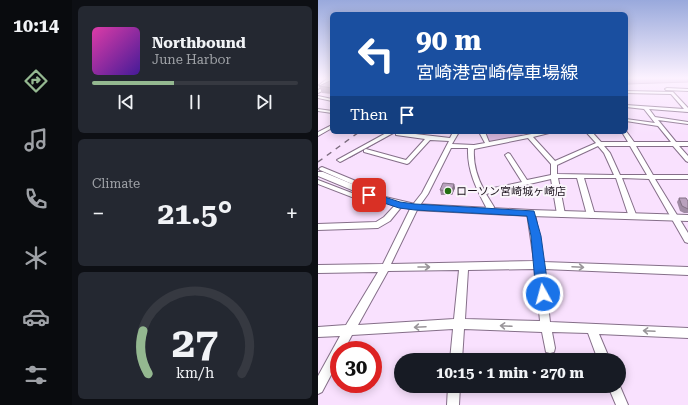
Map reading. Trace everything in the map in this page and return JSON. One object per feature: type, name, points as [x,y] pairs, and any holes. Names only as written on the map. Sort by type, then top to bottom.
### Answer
[{"type":"main road","points":[[320,175],[381,200],[399,205],[415,207],[489,212],[688,218]]},
{"type":"street","points":[[318,97],[330,100]]},
{"type":"street","points":[[675,97],[688,111]]},
{"type":"street","points":[[641,102],[688,160]]},
{"type":"street","points":[[628,106],[688,111]]},
{"type":"street","points":[[324,111],[330,107]]},
{"type":"street","points":[[318,110],[330,112]]},
{"type":"street","points":[[653,118],[688,123]]},
{"type":"street","points":[[628,120],[659,125]]},
{"type":"street","points":[[318,134],[330,127]]},
{"type":"street","points":[[340,160],[393,134]]},
{"type":"street","points":[[402,134],[471,147],[542,134]]},
{"type":"street","points":[[318,388],[348,330],[385,268],[415,207],[425,194],[455,134]]},
{"type":"street","points":[[483,134],[488,145]]},
{"type":"street","points":[[591,134],[607,153],[618,176],[633,217]]},
{"type":"street","points":[[626,134],[688,240]]},
{"type":"street","points":[[530,137],[554,164],[554,176],[561,214]]},
{"type":"street","points":[[366,151],[407,162],[429,138]]},
{"type":"street","points":[[554,164],[599,144],[688,144]]},
{"type":"street","points":[[471,147],[471,169],[490,207],[489,212]]},
{"type":"street","points":[[508,155],[526,183]]},
{"type":"street","points":[[482,193],[554,176],[688,177]]},
{"type":"street","points":[[580,176],[591,215]]},
{"type":"street","points":[[318,227],[378,225],[387,219],[399,205]]},
{"type":"street","points":[[531,213],[536,236],[545,328],[550,348]]},
{"type":"street","points":[[318,269],[539,265],[688,271]]},
{"type":"street","points":[[457,353],[464,266]]},
{"type":"street","points":[[318,332],[459,324],[688,333]]},
{"type":"street","points":[[591,328],[601,353]]},
{"type":"street","points":[[453,405],[454,393]]},
{"type":"street","points":[[617,393],[622,405]]},
{"type":"shaded area","points":[[485,134],[522,134],[525,137],[489,142]]},
{"type":"building","points":[[443,183],[454,184],[452,191],[440,190]]},
{"type":"building","points":[[679,198],[686,198],[688,201],[688,209],[682,206]]},
{"type":"waterway","points":[[677,111],[688,112]]},
{"type":"waterway","points":[[350,157],[389,135]]},
{"type":"railway","points":[[318,162],[356,134]]},
{"type":"place","name":"ローソン宮崎城ヶ崎店","points":[[448,191]]},
{"type":"route","points":[[369,195],[399,205],[415,207],[531,213],[536,236],[543,294]]}]
